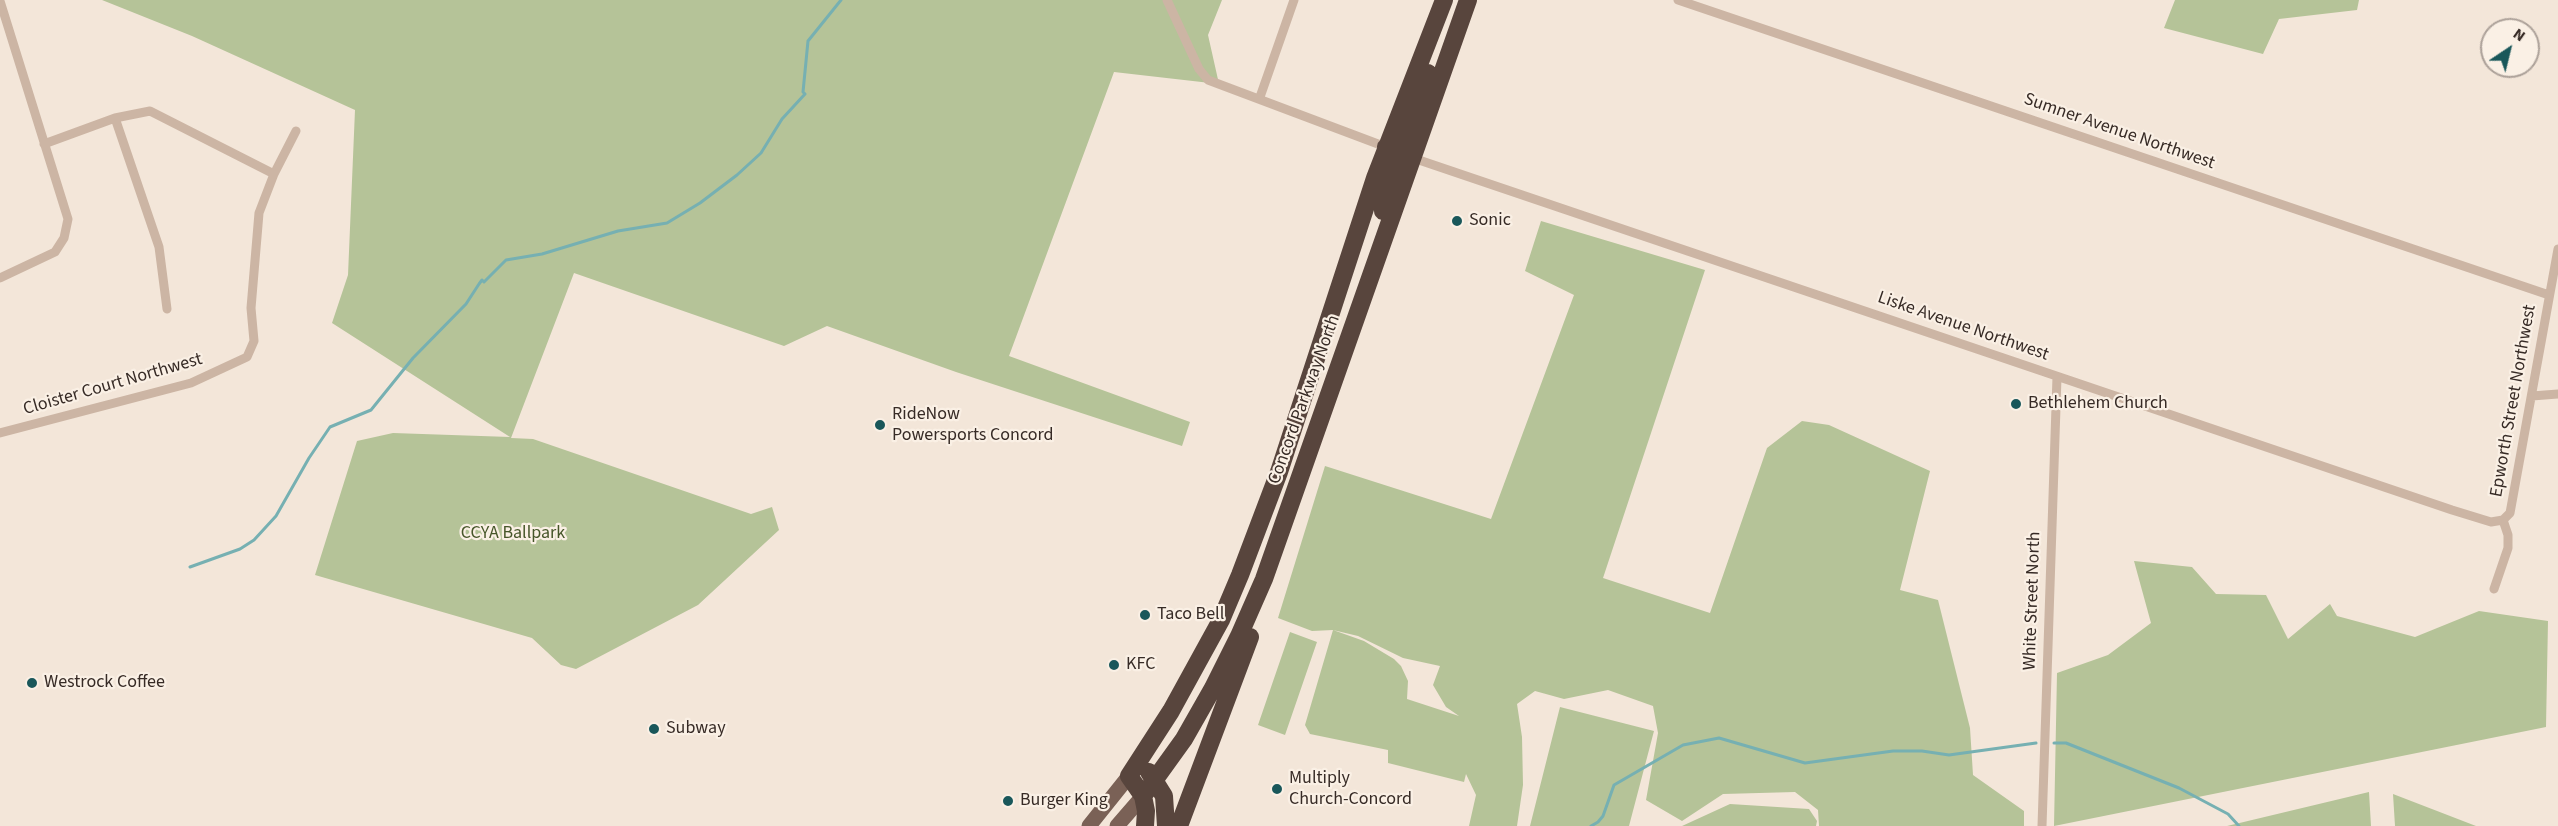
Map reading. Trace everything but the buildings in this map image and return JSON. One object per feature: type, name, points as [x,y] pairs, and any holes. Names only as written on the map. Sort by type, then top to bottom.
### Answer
[{"type":"highway","name":"Concord Parkway North","points":[[1134,769],[1171,711],[1221,620],[1279,472],[1386,147],[1444,0]]},
{"type":"highway","name":"Concord Parkway North","points":[[1143,796],[1184,739],[1213,688],[1264,579],[1468,0]]},
{"type":"highway","points":[[1413,158],[1406,146],[1429,70],[1428,45]]},
{"type":"highway","points":[[1356,321],[1366,262],[1391,176],[1394,157],[1386,147]]},
{"type":"highway","points":[[1298,415],[1320,422]]},
{"type":"highway","points":[[1179,826],[1257,619],[1264,579]]},
{"type":"highway","points":[[1134,769],[1155,780],[1164,796],[1166,826]]},
{"type":"highway","points":[[1134,769],[1146,811],[1145,826]]},
{"type":"main road","points":[[1089,826],[1134,769]]},
{"type":"main road","points":[[1118,826],[1143,796]]},
{"type":"street","points":[[1167,0],[1199,69],[1208,80],[1260,97],[1386,147]]},
{"type":"street","points":[[1260,97],[1294,0]]},
{"type":"street","name":"Sumner Avenue Northwest","points":[[1678,0],[2549,295]]},
{"type":"street","points":[[0,2],[68,219],[64,238],[55,252],[0,278]]},
{"type":"street","points":[[44,144],[115,118],[150,111],[274,174]]},
{"type":"street","points":[[115,118],[159,247],[167,309]]},
{"type":"street","name":"Cloister Court Northwest","points":[[0,433],[191,382],[247,357],[254,340],[251,308],[258,213],[274,174],[296,131]]},
{"type":"street","name":"Liske Avenue Northwest","points":[[1413,158],[2478,519],[2491,522],[2503,520]]},
{"type":"street","name":"Epworth Street Northwest","points":[[2494,589],[2508,548],[2508,534],[2503,520],[2510,513],[2558,249]]},
{"type":"street","name":"White Street North","points":[[2042,826],[2057,377]]},
{"type":"street","points":[[2532,396],[2558,394]]},
{"type":"green space","name":"CCYA Ballpark","points":[[102,0],[1222,0],[1208,35],[1219,84],[1114,72],[1009,356],[1190,422],[1182,446],[956,372],[827,326],[784,346],[574,273],[511,438],[533,439],[751,514],[772,507],[779,530],[698,605],[576,669],[561,665],[532,638],[315,575],[357,441],[393,433],[510,437],[332,323],[348,275],[355,110],[192,36]]},
{"type":"green space","points":[[2175,0],[2359,0],[2357,10],[2279,19],[2263,54],[2164,28]]},
{"type":"green space","points":[[1541,221],[1705,270],[1603,578],[1710,613],[1767,448],[1802,421],[1829,425],[1930,471],[1900,590],[1938,600],[1970,728],[1973,775],[2024,811],[2024,826],[1819,826],[1818,810],[1795,792],[1723,794],[1682,821],[1646,800],[1658,733],[1653,706],[1608,690],[1564,699],[1535,691],[1517,704],[1522,737],[1523,785],[1517,826],[1469,826],[1476,795],[1466,774],[1464,782],[1388,763],[1388,750],[1310,734],[1305,725],[1333,630],[1312,631],[1278,618],[1325,466],[1491,519],[1574,295],[1525,271]],"holes":[[[1333,630],[1358,636],[1403,658],[1440,666],[1433,685],[1446,707],[1459,716],[1407,699],[1408,681],[1401,666],[1394,659],[1364,641]]]},
{"type":"green space","points":[[2134,561],[2192,567],[2216,594],[2266,595],[2288,639],[2330,604],[2337,616],[2415,637],[2479,611],[2548,621],[2546,727],[2054,826],[2057,673],[2108,655],[2151,623]]},
{"type":"green space","points":[[1290,632],[1317,642],[1285,735],[1258,725]]},
{"type":"green space","points":[[1560,707],[1654,731],[1629,826],[1530,826]]},
{"type":"green space","points":[[2369,792],[2371,826],[2227,826]]},
{"type":"green space","points":[[2393,794],[2476,826],[2395,826]]},
{"type":"green space","points":[[1730,804],[1809,809],[1817,821],[1816,826],[1682,826]]},
{"type":"waterway","points":[[190,567],[240,549],[254,540],[276,516],[309,458],[330,427],[371,410],[413,358],[466,304],[482,280],[484,282],[506,260],[542,254],[618,231],[667,223],[700,203],[737,175],[761,153],[782,119],[805,94],[803,92],[808,41],[841,0]]},
{"type":"waterway","points":[[1591,826],[1603,816],[1614,785],[1683,745],[1719,738],[1805,763],[1893,751],[1922,751],[1949,755],[2036,743]]},
{"type":"waterway","points":[[2054,743],[2066,743],[2179,788],[2228,814],[2239,826]]},
{"type":"place","name":"Sonic","points":[[1457,221]]},
{"type":"place","name":"Bethlehem Church","points":[[2016,404]]},
{"type":"place","name":"RideNow Powersports Concord","points":[[880,425]]},
{"type":"place","name":"Taco Bell","points":[[1145,615]]},
{"type":"place","name":"KFC","points":[[1114,665]]},
{"type":"place","name":"Westrock Coffee","points":[[32,683]]},
{"type":"place","name":"Subway","points":[[654,729]]},
{"type":"place","name":"Multiply Church-Concord","points":[[1277,789]]},
{"type":"place","name":"Burger King","points":[[1008,801]]}]
